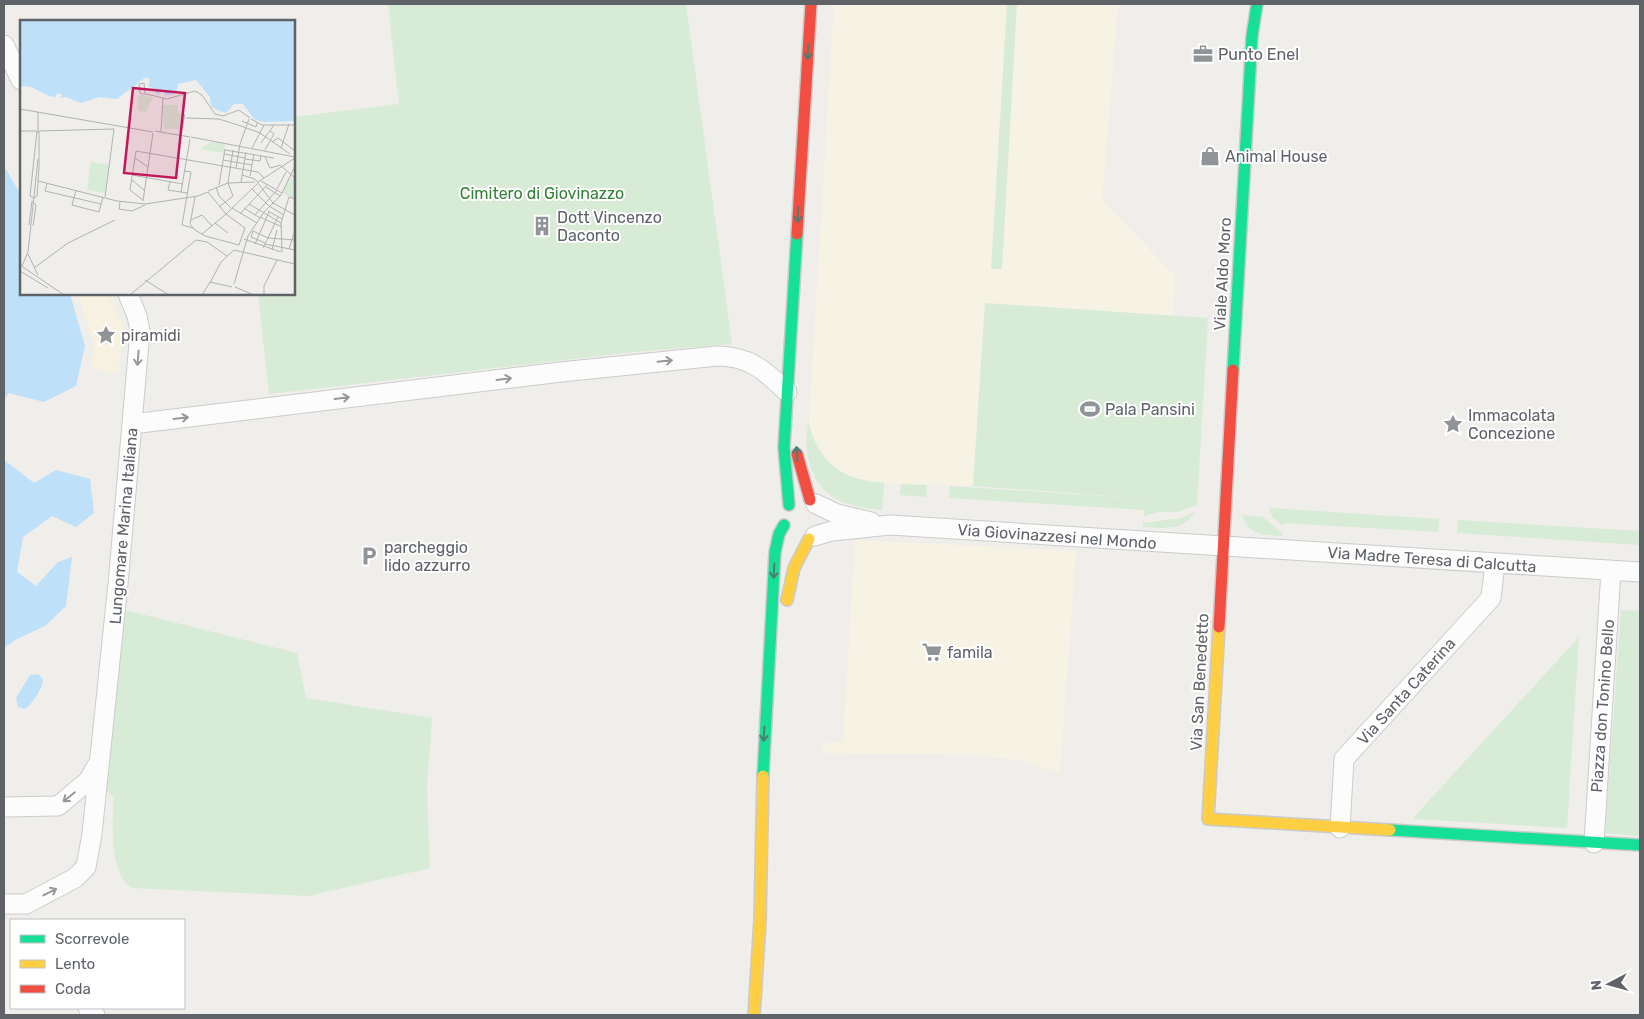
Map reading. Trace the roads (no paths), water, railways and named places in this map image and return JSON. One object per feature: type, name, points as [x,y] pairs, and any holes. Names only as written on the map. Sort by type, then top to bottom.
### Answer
[{"type":"main road","name":"Viale Aldo Moro","points":[[1223,546],[1252,36],[1257,4]]},
{"type":"main road","points":[[789,505],[784,459],[787,392],[814,12]]},
{"type":"main road","points":[[819,66],[821,38]]},
{"type":"main road","points":[[786,608],[788,578],[797,558],[823,524],[821,510],[813,502],[800,469],[797,443]]},
{"type":"main road","points":[[760,920],[761,804],[775,552],[778,534],[784,525],[784,514],[789,505],[795,501],[813,502]]},
{"type":"main road","points":[[784,525],[793,537],[812,537]]},
{"type":"main road","name":"Via San Benedetto","points":[[1223,546],[1208,819],[1340,828]]},
{"type":"main road","points":[[754,1015],[760,920],[775,790]]},
{"type":"main road","points":[[1340,828],[1640,845]]},
{"type":"street","points":[[4,45],[20,78]]},
{"type":"street","name":"Lungomare Marina Italiana","points":[[4,905],[26,904],[75,878],[86,867],[92,834],[100,760],[140,330],[137,316],[128,295]]},
{"type":"street","points":[[132,424],[551,373],[717,356],[732,356],[753,364],[787,392]]},
{"type":"street","name":"Via Giovinazzesi nel Mondo","points":[[813,502],[837,514],[890,525],[1223,546]]},
{"type":"street","name":"Via Giovinazzesi nel Mondo","points":[[812,537],[832,531],[890,525]]},
{"type":"street","name":"Via Madre Teresa di Calcutta","points":[[1223,546],[1640,572]]},
{"type":"street","name":"Via Santa Caterina","points":[[1340,828],[1344,759],[1491,598],[1495,563]]},
{"type":"street","name":"Piazza don Tonino Bello","points":[[1594,842],[1611,570]]},
{"type":"street","name":"Lungomare Marina Italiana","points":[[4,807],[58,806],[88,782],[100,760]]},
{"type":"street","points":[[4,905],[13,919]]},
{"type":"water","points":[[4,166],[20,193],[20,295],[70,295],[85,346],[76,386],[44,402],[9,393],[4,399]]},
{"type":"water","points":[[4,460],[34,483],[56,470],[90,479],[94,513],[76,527],[52,516],[23,537],[17,572],[36,586],[58,562],[72,557],[66,606],[45,626],[15,640],[4,648]]},
{"type":"water","points":[[38,674],[43,680],[37,696],[25,709],[18,707],[16,698],[30,675]]},
{"type":"place","name":"Punto Enel","points":[[1203,54]]},
{"type":"place","name":"Animal House","points":[[1210,156]]},
{"type":"place","name":"Dott Vincenzo Daconto","points":[[542,226]]},
{"type":"place","name":"piramidi","points":[[106,335]]},
{"type":"place","name":"Pala Pansini","points":[[1090,409]]},
{"type":"place","name":"Immacolata Concezione","points":[[1453,424]]},
{"type":"place","name":"parcheggio lido azzurro","points":[[369,556]]},
{"type":"place","name":"famila","points":[[932,652]]},
{"type":"park label","name":"Cimitero di Giovinazzo","points":[[542,193]]}]
